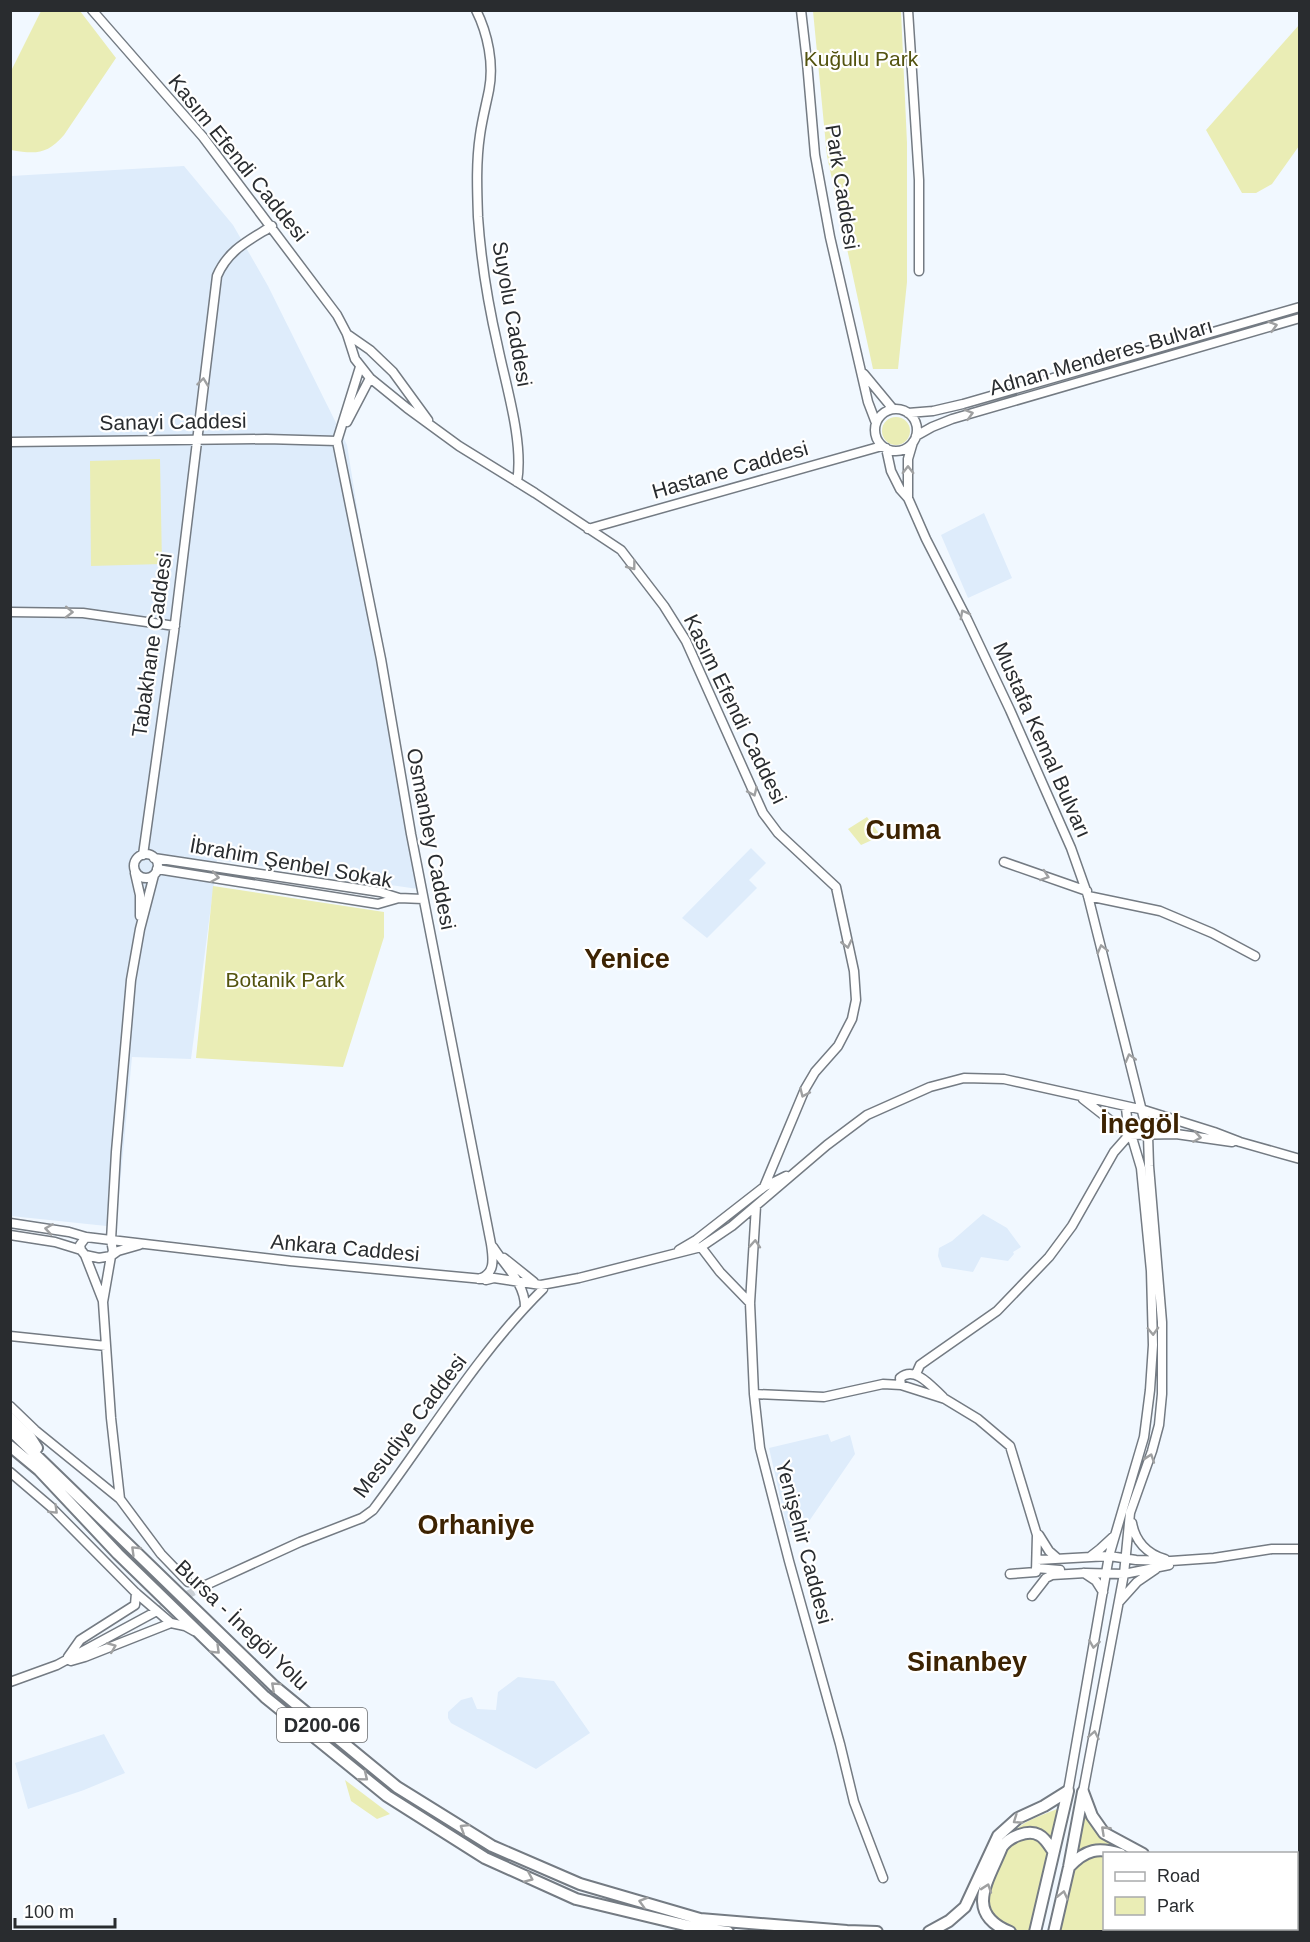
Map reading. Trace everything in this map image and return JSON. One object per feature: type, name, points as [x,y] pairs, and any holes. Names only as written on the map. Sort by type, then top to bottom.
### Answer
[{"type":"highway","points":[[10,1418],[30,1437],[44,1461]]},
{"type":"highway","name":"Bursa - İnegöl Yolu","points":[[10,1430],[274,1686],[397,1787],[492,1846],[580,1884],[700,1919],[877,1932]]},
{"type":"highway","name":"Bursa - İnegöl Yolu","points":[[10,1446],[39,1470],[118,1554],[265,1697],[387,1796],[485,1858],[576,1899],[697,1928],[728,1932]]},
{"type":"highway","points":[[10,1455],[62,1495]]},
{"type":"highway","points":[[1036,1928],[1068,1791]]},
{"type":"highway","points":[[929,1932],[950,1921],[965,1907],[998,1836],[1018,1818],[1068,1791]]},
{"type":"highway","points":[[1083,1792],[1092,1816],[1104,1833],[1139,1852]]},
{"type":"highway","points":[[1055,1927],[1083,1792]]},
{"type":"highway","points":[[1010,1932],[998,1927],[988,1918],[983,1907],[983,1894],[1002,1847],[1021,1834],[1032,1833],[1041,1835],[1053,1851]]},
{"type":"highway","points":[[1069,1867],[1079,1856],[1090,1850],[1106,1852]]},
{"type":"highway","points":[[697,1928],[715,1932]]},
{"type":"street","name":"Kasım Efendi Caddesi","points":[[92,10],[203,136],[272,226],[337,315],[347,333],[360,367],[370,378],[435,429],[621,550],[664,606],[686,640],[763,813],[778,833],[836,887],[854,971],[856,1000],[852,1019],[838,1046],[815,1072],[806,1089],[764,1187]]},
{"type":"street","name":"Suyolu Caddesi","points":[[476,10],[487,38],[491,71],[476,165],[481,250],[486,291],[516,436],[518,474],[516,482]]},
{"type":"street","name":"Park Caddesi","points":[[801,10],[815,155],[830,237],[868,402],[876,423]]},
{"type":"street","points":[[908,10],[919,180],[919,271]]},
{"type":"street","name":"Tabakhane Caddesi","points":[[142,855],[175,626],[217,276],[223,262],[240,246],[272,226]]},
{"type":"street","name":"Adnan Menderes Bulvarı","points":[[908,412],[933,411],[963,404],[1299,308]]},
{"type":"street","name":"Adnan Menderes Bulvarı","points":[[914,439],[932,427],[959,416],[1299,318]]},
{"type":"street","points":[[1243,323],[1246,333]]},
{"type":"street","points":[[1229,327],[1232,338]]},
{"type":"street","name":"Kasım Efendi Caddesi","points":[[347,333],[370,350],[393,372],[435,429]]},
{"type":"street","name":"Osmanbey Caddesi","points":[[360,367],[337,441],[381,658],[390,721],[423,899],[493,1248]]},
{"type":"street","points":[[862,369],[893,409]]},
{"type":"street","points":[[337,441],[370,378]]},
{"type":"street","points":[[893,409],[908,412],[916,423],[908,459],[908,498],[900,489],[891,471],[884,447],[875,434],[876,423],[882,414],[893,409]]},
{"type":"street","name":"Sanayi Caddesi","points":[[10,442],[266,439],[337,441]]},
{"type":"street","points":[[884,447],[892,450],[902,449],[914,439]]},
{"type":"street","name":"Hastane Caddesi","points":[[588,529],[884,447]]},
{"type":"street","name":"Mustafa Kemal Bulvarı","points":[[908,498],[1014,720],[1058,818],[1088,893],[1144,1110],[1148,1135],[1145,1167]]},
{"type":"street","points":[[10,612],[73,612],[175,626]]},
{"type":"street","points":[[120,1499],[111,1418],[103,1302],[113,1251],[111,1240],[116,1152],[130,991],[140,929],[157,865],[154,858],[142,855],[135,862],[140,895],[140,929]]},
{"type":"street","name":"İbrahim Şenbel Sokak","points":[[154,858],[380,892],[399,898]]},
{"type":"street","points":[[1004,862],[1088,893],[1160,911],[1212,933],[1255,956]]},
{"type":"street","points":[[135,870],[142,877],[156,872]]},
{"type":"street","name":"İbrahim Şenbel Sokak","points":[[156,872],[283,888],[378,904],[399,898]]},
{"type":"street","points":[[283,888],[285,878]]},
{"type":"street","points":[[399,898],[423,899]]},
{"type":"street","points":[[542,1287],[569,1283],[579,1278],[701,1247],[732,1226],[827,1145],[867,1115],[908,1096],[964,1078],[1004,1079],[1126,1108],[1144,1110],[1299,1159]]},
{"type":"street","points":[[1080,1097],[1129,1135],[1145,1167],[1162,1322],[1162,1394],[1159,1425],[1130,1513],[1124,1574],[1083,1792]]},
{"type":"street","points":[[911,1388],[918,1385],[920,1365],[997,1311],[1049,1257],[1072,1226],[1114,1152],[1129,1135],[1126,1108]]},
{"type":"street","points":[[1129,1135],[1176,1134],[1240,1142]]},
{"type":"street","points":[[1068,1791],[1109,1556],[1144,1437],[1154,1345],[1145,1167],[1155,1143],[1162,1138],[1176,1134]]},
{"type":"street","points":[[669,1256],[696,1240],[764,1187],[800,1169]]},
{"type":"street","name":"Yenişehir Caddesi","points":[[756,1206],[750,1303],[754,1394],[760,1448],[854,1802],[883,1878]]},
{"type":"street","points":[[10,1223],[69,1232],[86,1237],[82,1240],[83,1253],[103,1302]]},
{"type":"street","points":[[10,1235],[55,1242],[99,1258],[111,1256],[118,1251],[142,1244]]},
{"type":"street","name":"Ankara Caddesi","points":[[86,1237],[239,1256],[522,1282],[542,1287]]},
{"type":"street","points":[[701,1247],[720,1272],[750,1303]]},
{"type":"street","points":[[482,1279],[492,1268],[493,1248]]},
{"type":"street","points":[[493,1248],[522,1282],[525,1307]]},
{"type":"street","name":"Mesudiye Caddesi","points":[[206,1586],[300,1542],[362,1518],[373,1510],[496,1342],[542,1287]]},
{"type":"street","points":[[10,1336],[106,1346]]},
{"type":"street","points":[[901,1385],[900,1378],[906,1373],[918,1376],[945,1400]]},
{"type":"street","points":[[754,1394],[824,1397],[883,1384],[901,1385],[945,1400],[978,1419],[1010,1446],[1037,1535],[1036,1572],[1010,1574]]},
{"type":"street","points":[[10,1406],[35,1430],[120,1499],[161,1554],[188,1582]]},
{"type":"street","points":[[10,1472],[51,1507],[136,1593],[171,1623],[185,1626],[200,1634]]},
{"type":"street","points":[[1130,1513],[1137,1541],[1158,1557],[1171,1561]]},
{"type":"street","points":[[1035,1528],[1049,1551],[1057,1558]]},
{"type":"street","points":[[1090,1556],[1115,1534]]},
{"type":"street","points":[[1032,1596],[1041,1583],[1052,1575],[1124,1574],[1272,1549],[1299,1542]]},
{"type":"street","points":[[1272,1549],[1299,1549]]},
{"type":"street","points":[[1037,1564],[1057,1558],[1090,1556],[1171,1561],[1202,1559]]},
{"type":"street","points":[[1037,1564],[1086,1573],[1096,1581],[1103,1592]]},
{"type":"street","points":[[1119,1602],[1137,1582],[1160,1567]]},
{"type":"street","points":[[67,1659],[80,1640],[135,1605],[136,1593]]},
{"type":"street","points":[[57,1665],[154,1612]]},
{"type":"street","points":[[10,1682],[86,1657],[171,1623]]},
{"type":"shaded area","points":[[184,166],[233,225],[268,286],[347,445],[418,889],[217,860],[191,1059],[132,1057],[116,1227],[11,1216],[11,176]]},
{"type":"shaded area","points":[[984,513],[1012,578],[968,598],[941,535]]},
{"type":"shaded area","points":[[751,848],[766,863],[749,880],[757,888],[707,938],[682,918]]},
{"type":"shaded area","points":[[983,1214],[1007,1228],[1021,1247],[1013,1252],[1014,1254],[1008,1261],[981,1257],[973,1272],[942,1267],[938,1256],[939,1248],[952,1241]]},
{"type":"shaded area","points":[[828,1434],[831,1442],[850,1435],[855,1454],[801,1533],[788,1532],[769,1448]]},
{"type":"shaded area","points":[[518,1677],[554,1681],[590,1733],[536,1769],[451,1723],[448,1718],[448,1712],[461,1700],[472,1697],[477,1709],[496,1710],[498,1692]]},
{"type":"shaded area","points":[[104,1734],[125,1773],[28,1809],[15,1763]]},
{"type":"green space","points":[[41,11],[80,11],[116,58],[58,142],[40,152],[11,150],[11,71]]},
{"type":"green space","name":"Kuğulu Park","points":[[813,11],[901,11],[907,143],[907,282],[898,369],[873,369],[827,156]]},
{"type":"green space","points":[[1299,25],[1299,146],[1272,184],[1256,193],[1242,193],[1206,130]]},
{"type":"green space","points":[[896,417],[906,421],[910,431],[906,441],[896,445],[886,441],[882,431],[886,421]]},
{"type":"green space","points":[[160,459],[162,564],[91,566],[90,461]]},
{"type":"green space","points":[[867,817],[881,836],[861,845],[848,829]]},
{"type":"green space","name":"Botanik Park","points":[[213,886],[384,912],[384,937],[343,1067],[196,1058]]},
{"type":"green space","points":[[345,1780],[390,1814],[377,1819],[351,1801]]},
{"type":"green space","points":[[1083,1792],[1104,1833],[1141,1852],[1103,1852],[1103,1930],[1204,1930],[1208,1932],[1054,1932]]},
{"type":"green space","points":[[1059,1808],[1053,1841],[1041,1832],[1005,1842],[1022,1825]]},
{"type":"green space","points":[[1032,1833],[1053,1851],[1035,1931],[1010,1931],[998,1927],[983,1894],[1002,1847]]},
{"type":"tunnel","points":[[155,1612],[206,1585]]},
{"type":"district","name":"Cuma","points":[[903,830]]},
{"type":"district","name":"Yenice","points":[[627,959]]},
{"type":"district","name":"İnegöl","points":[[1140,1124]]},
{"type":"district","name":"Orhaniye","points":[[476,1525]]},
{"type":"district","name":"Sinanbey","points":[[967,1662]]}]
